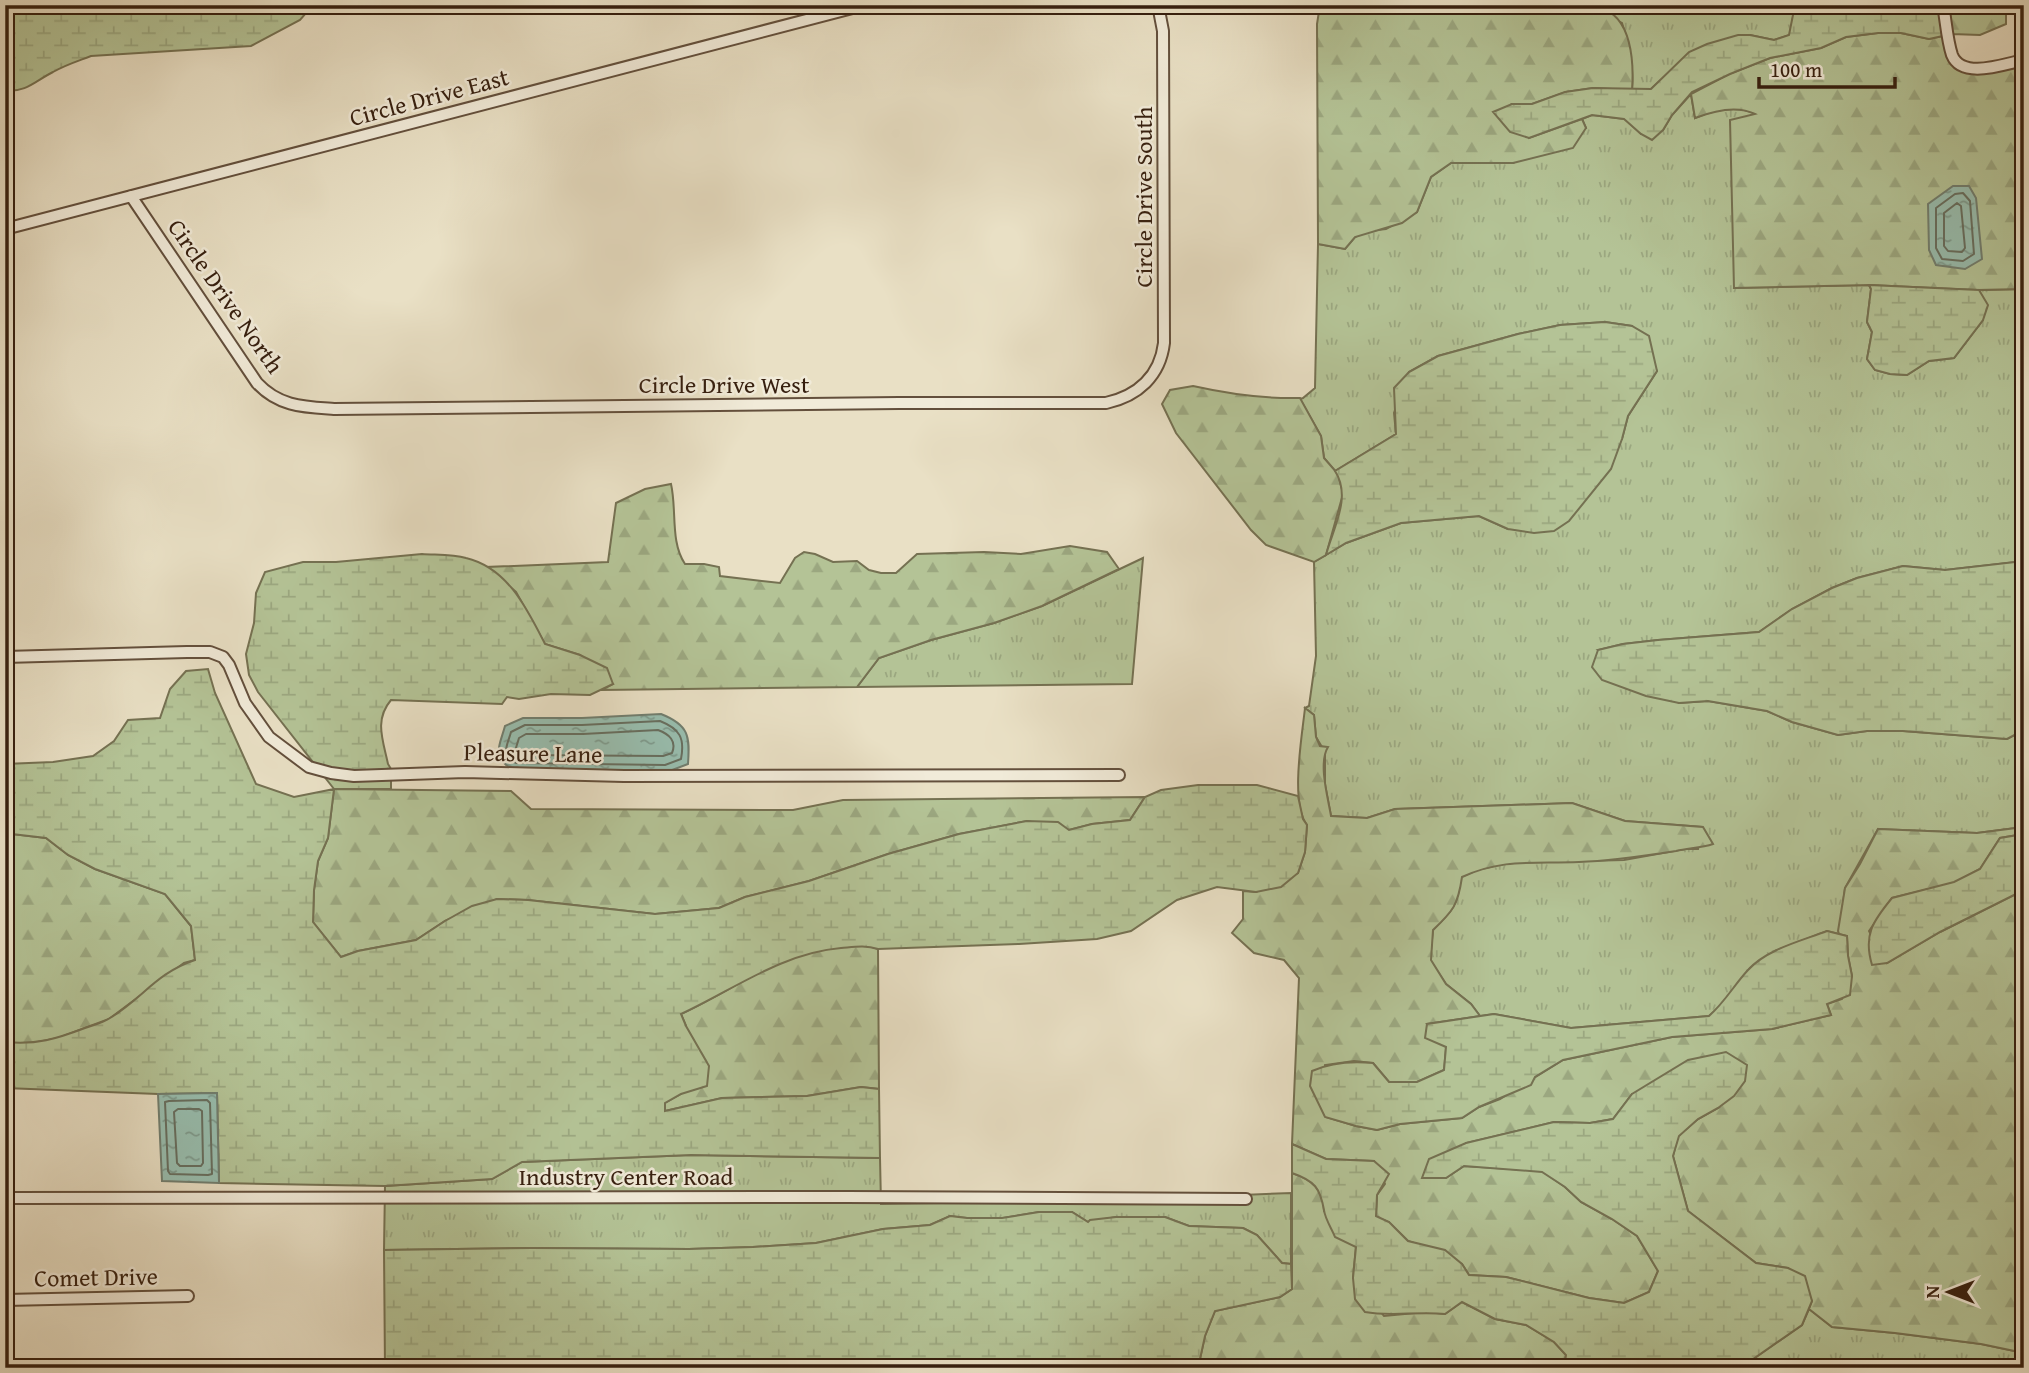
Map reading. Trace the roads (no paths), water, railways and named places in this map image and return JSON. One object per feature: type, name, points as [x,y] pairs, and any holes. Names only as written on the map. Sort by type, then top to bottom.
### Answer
[{"type":"street","name":"Circle Drive East","points":[[5,229],[864,5]]},
{"type":"street","name":"Circle Drive South","points":[[1146,384],[1160,361],[1164,343],[1163,31],[1158,5]]},
{"type":"street","points":[[1943,5],[1952,54],[1959,64],[1977,69],[2024,60]]},
{"type":"street","name":"Circle Drive North","points":[[131,196],[257,383],[279,400],[298,407]]},
{"type":"street","name":"Circle Drive West","points":[[298,407],[334,409],[899,403],[1100,404],[1117,401],[1146,384]]},
{"type":"street","name":"Pleasure Lane","points":[[5,657],[187,652],[217,654],[228,663],[245,703],[269,737],[309,767],[354,776],[465,772],[624,776],[1119,775]]},
{"type":"street","name":"Industry Center Road","points":[[5,1198],[1246,1199]]},
{"type":"street","name":"Comet Drive","points":[[5,1300],[188,1296]]},
{"type":"water","points":[[1953,186],[1969,186],[1976,198],[1982,259],[1965,269],[1936,265],[1929,250],[1928,204]]},
{"type":"water","points":[[661,714],[682,727],[689,746],[688,764],[667,772],[513,770],[499,756],[505,726],[523,718]]},
{"type":"water","points":[[217,1093],[219,1183],[162,1181],[158,1094]]}]
